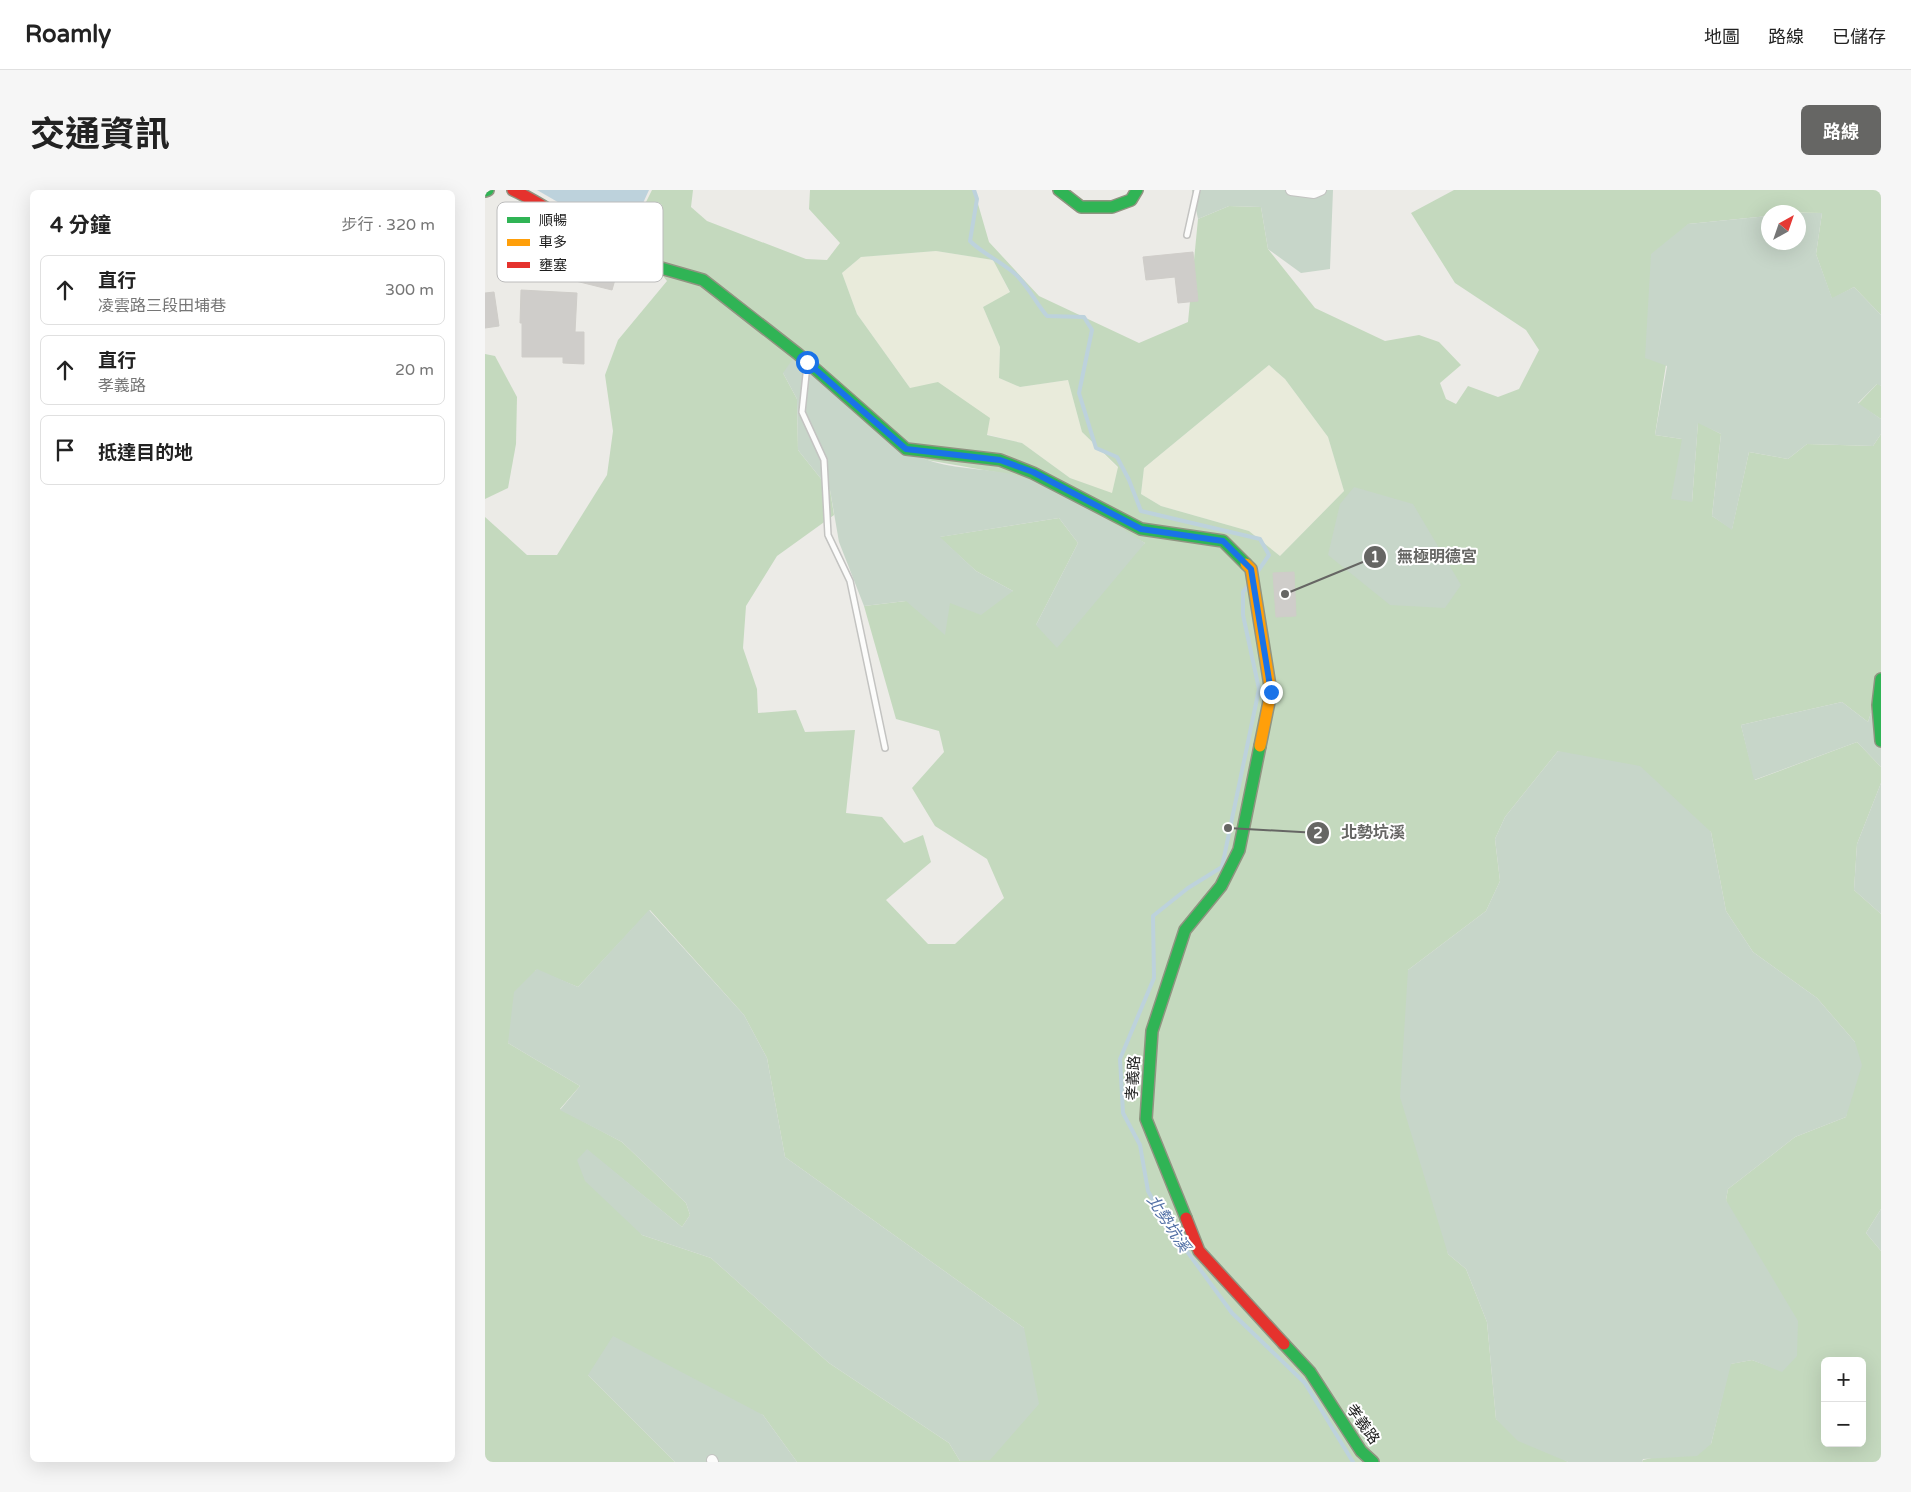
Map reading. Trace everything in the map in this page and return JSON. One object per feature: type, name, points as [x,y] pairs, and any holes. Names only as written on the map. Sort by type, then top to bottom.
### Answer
[{"type":"street","name":"孝義路","points":[[513,190],[538,202]]},
{"type":"street","points":[[1059,190],[1081,207],[1112,207],[1131,200],[1137,190]]},
{"type":"street","points":[[1291,190],[1314,193],[1321,190]]},
{"type":"street","name":"孝義路","points":[[663,269],[703,280],[807,362],[906,449],[1000,460],[1033,472],[1141,529],[1223,541],[1251,569],[1271,692],[1239,850],[1221,886],[1185,930],[1152,1031],[1145,1119],[1199,1251],[1310,1372],[1361,1451],[1373,1462]]},
{"type":"street","points":[[1881,679],[1878,705],[1881,740]]},
{"type":"lane","points":[[1187,235],[1197,190]]},
{"type":"lane","points":[[807,362],[802,412],[824,460],[829,535],[850,581],[885,748]]},
{"type":"green space","points":[[652,190],[693,190],[691,207],[707,221],[806,259],[827,260],[840,243],[809,209],[810,190],[974,190],[989,242],[1039,296],[1139,343],[1188,322],[1198,219],[1229,206],[1261,207],[1268,249],[1315,308],[1385,341],[1419,335],[1439,342],[1461,365],[1440,383],[1446,399],[1456,404],[1468,386],[1498,397],[1519,389],[1539,350],[1526,330],[1455,283],[1411,213],[1454,190],[1881,190],[1881,315],[1854,287],[1832,299],[1816,254],[1822,213],[1806,213],[1806,205],[1761,205],[1761,217],[1688,224],[1655,435],[1682,439],[1692,502],[1698,422],[1721,434],[1712,516],[1732,529],[1749,452],[1788,459],[1807,444],[1873,446],[1881,434],[1881,693],[1877,694],[1868,722],[1842,702],[1741,725],[1755,780],[1857,742],[1881,767],[1881,783],[1857,844],[1854,890],[1881,914],[1881,1209],[1866,1233],[1881,1251],[1881,1462],[1642,1462],[1643,1460],[1711,1444],[1730,1364],[1752,1360],[1782,1371],[1726,1200],[1728,1189],[1795,1137],[1846,1117],[1855,1042],[1817,998],[1753,952],[1726,911],[1711,832],[1558,751],[1505,817],[1495,839],[1500,881],[1486,911],[1408,970],[1448,1254],[1466,1269],[1487,1322],[1496,1419],[1568,1462],[797,1462],[763,1415],[588,1375],[675,1462],[485,1462],[485,517],[527,555],[557,555],[607,475],[613,431],[605,375],[618,340],[667,281],[663,276],[663,202],[646,202]],"holes":[[[936,251],[993,260],[1010,292],[983,307],[1000,347],[999,378],[1020,387],[1068,380],[1082,432],[1118,467],[1112,493],[1070,478],[1022,443],[987,435],[990,418],[938,382],[910,388],[857,314],[842,273],[861,257]],[[1269,365],[1285,379],[1328,437],[1344,491],[1280,556],[1249,531],[1161,506],[1141,494],[1144,468]],[[783,373],[842,402],[889,440],[927,460],[1012,475],[1145,543],[1036,625],[1078,543],[1059,518],[939,537],[976,571],[1013,591],[950,603],[906,601],[864,606],[896,719],[939,731],[944,752],[912,788],[935,826],[987,859],[1004,898],[955,944],[928,944],[886,900],[931,862],[923,835],[904,843],[882,817],[846,813],[855,730],[805,732],[796,710],[758,713],[757,689],[743,648],[746,606],[777,556],[834,515],[830,490],[798,450],[797,399]],[[650,910],[744,1015],[767,1058],[785,1157],[1024,1328],[960,1461],[949,1443],[829,1363],[711,1258],[642,1235],[587,1150],[682,1227],[690,1215],[686,1203],[622,1142],[560,1109],[580,1086],[508,1043],[536,970],[578,987]]]},
{"type":"green space","points":[[1192,190],[1333,190],[1330,269],[1301,273],[1268,249],[1261,207],[1229,206],[1198,219]]},
{"type":"green space","points":[[1806,213],[1822,213],[1816,254],[1832,298],[1854,287],[1881,315],[1881,386],[1877,384],[1858,403],[1881,419],[1881,434],[1873,446],[1807,444],[1788,459],[1749,452],[1732,530],[1712,516],[1721,434],[1698,423],[1692,502],[1671,499],[1682,439],[1655,435],[1667,366],[1645,358],[1651,254],[1688,224],[1761,217],[1761,250],[1806,250]]},
{"type":"green space","points":[[936,251],[993,260],[1010,293],[983,307],[1000,347],[999,378],[1020,387],[1068,380],[1082,432],[1118,468],[1112,494],[1070,478],[1022,443],[986,434],[910,388],[857,314],[842,273],[861,257]]},
{"type":"green space","points":[[485,354],[495,356],[517,397],[516,444],[508,488],[485,499]]},
{"type":"green space","points":[[795,356],[856,414],[906,450],[934,462],[1011,474],[1047,486],[1081,503],[1145,543],[1057,648],[1036,625],[1078,543],[1059,518],[940,537],[976,571],[1013,591],[981,615],[950,603],[945,635],[906,601],[864,606],[839,542],[830,490],[798,450],[797,399],[783,373]]},
{"type":"green space","points":[[1269,365],[1285,379],[1328,437],[1344,491],[1280,556],[1249,531],[1161,506],[1141,494],[1144,468]]},
{"type":"green space","points":[[1878,383],[1881,386],[1881,419],[1858,404]]},
{"type":"green space","points":[[1354,487],[1413,504],[1461,585],[1445,608],[1390,605],[1328,555],[1340,504]]},
{"type":"green space","points":[[1881,693],[1881,767],[1857,742],[1754,780],[1741,725],[1842,702],[1868,722],[1877,694]]},
{"type":"green space","points":[[1558,751],[1640,766],[1711,832],[1726,911],[1753,952],[1817,998],[1855,1042],[1862,1065],[1846,1117],[1795,1137],[1728,1189],[1726,1200],[1798,1321],[1797,1356],[1782,1372],[1752,1360],[1731,1364],[1711,1444],[1697,1456],[1643,1459],[1642,1462],[1568,1462],[1518,1441],[1496,1419],[1487,1322],[1466,1269],[1448,1254],[1400,1097],[1408,970],[1486,911],[1500,881],[1495,839],[1505,817]]},
{"type":"green space","points":[[1881,783],[1881,914],[1854,890],[1857,844]]},
{"type":"green space","points":[[649,910],[744,1015],[767,1058],[785,1157],[1024,1328],[1039,1404],[990,1460],[960,1461],[949,1443],[829,1363],[711,1258],[642,1235],[585,1181],[577,1160],[587,1149],[682,1227],[690,1215],[686,1203],[622,1142],[560,1110],[580,1086],[508,1043],[514,992],[537,969],[578,987]]},
{"type":"green space","points":[[1881,1209],[1881,1251],[1866,1233]]},
{"type":"green space","points":[[613,1336],[763,1415],[797,1462],[675,1462],[588,1375]]},
{"type":"water","points":[[537,190],[649,190],[644,202],[558,202]]},
{"type":"building","points":[[1193,252],[1198,301],[1178,303],[1175,277],[1146,280],[1143,257]]},
{"type":"building","points":[[580,282],[614,282],[612,290]]},
{"type":"building","points":[[521,290],[577,293],[575,332],[584,332],[584,364],[563,363],[563,357],[522,357]]},
{"type":"building","points":[[494,292],[499,326],[485,328],[485,293]]},
{"type":"building","points":[[1294,572],[1296,616],[1276,617],[1273,573]]},
{"type":"waterway","name":"北勢坑溪","points":[[974,190],[977,199],[970,241],[1019,278],[1047,316],[1084,317],[1092,330],[1079,393],[1096,448],[1117,457],[1129,480],[1141,511],[1260,539],[1269,555],[1256,574]]},
{"type":"waterway","name":"北勢坑溪","points":[[1249,584],[1243,592],[1243,615],[1259,689],[1222,867],[1188,888],[1153,916],[1154,978],[1120,1059],[1123,1113],[1140,1145],[1148,1191],[1162,1217],[1232,1313],[1305,1383],[1353,1462]]},
{"type":"traffic: fast","points":[[1059,190],[1081,207],[1112,207],[1131,200],[1137,190]]},
{"type":"traffic: fast","points":[[663,269],[703,280],[798,354],[906,449],[1000,460],[1033,473],[1141,529],[1223,541],[1246,564]]},
{"type":"traffic: fast","points":[[1881,679],[1878,705],[1881,741]]},
{"type":"traffic: fast","points":[[1186,1218],[1146,1119],[1152,1031],[1185,930],[1221,886],[1239,850],[1260,746]]},
{"type":"traffic: fast","points":[[1284,1344],[1310,1372],[1361,1451],[1373,1462]]},
{"type":"traffic: slow","points":[[1246,564],[1251,569],[1271,692],[1260,746]]},
{"type":"traffic: jam","points":[[513,190],[536,202]]},
{"type":"traffic: jam","points":[[1186,1218],[1199,1251],[1284,1344]]},
{"type":"place","name":"無極明德宮","points":[[1285,594]]},
{"type":"place","name":"北勢坑溪","points":[[1228,828]]},
{"type":"route","points":[[807,362],[906,449],[1000,460],[1033,472],[1141,529],[1223,541],[1251,569],[1271,692]]}]
